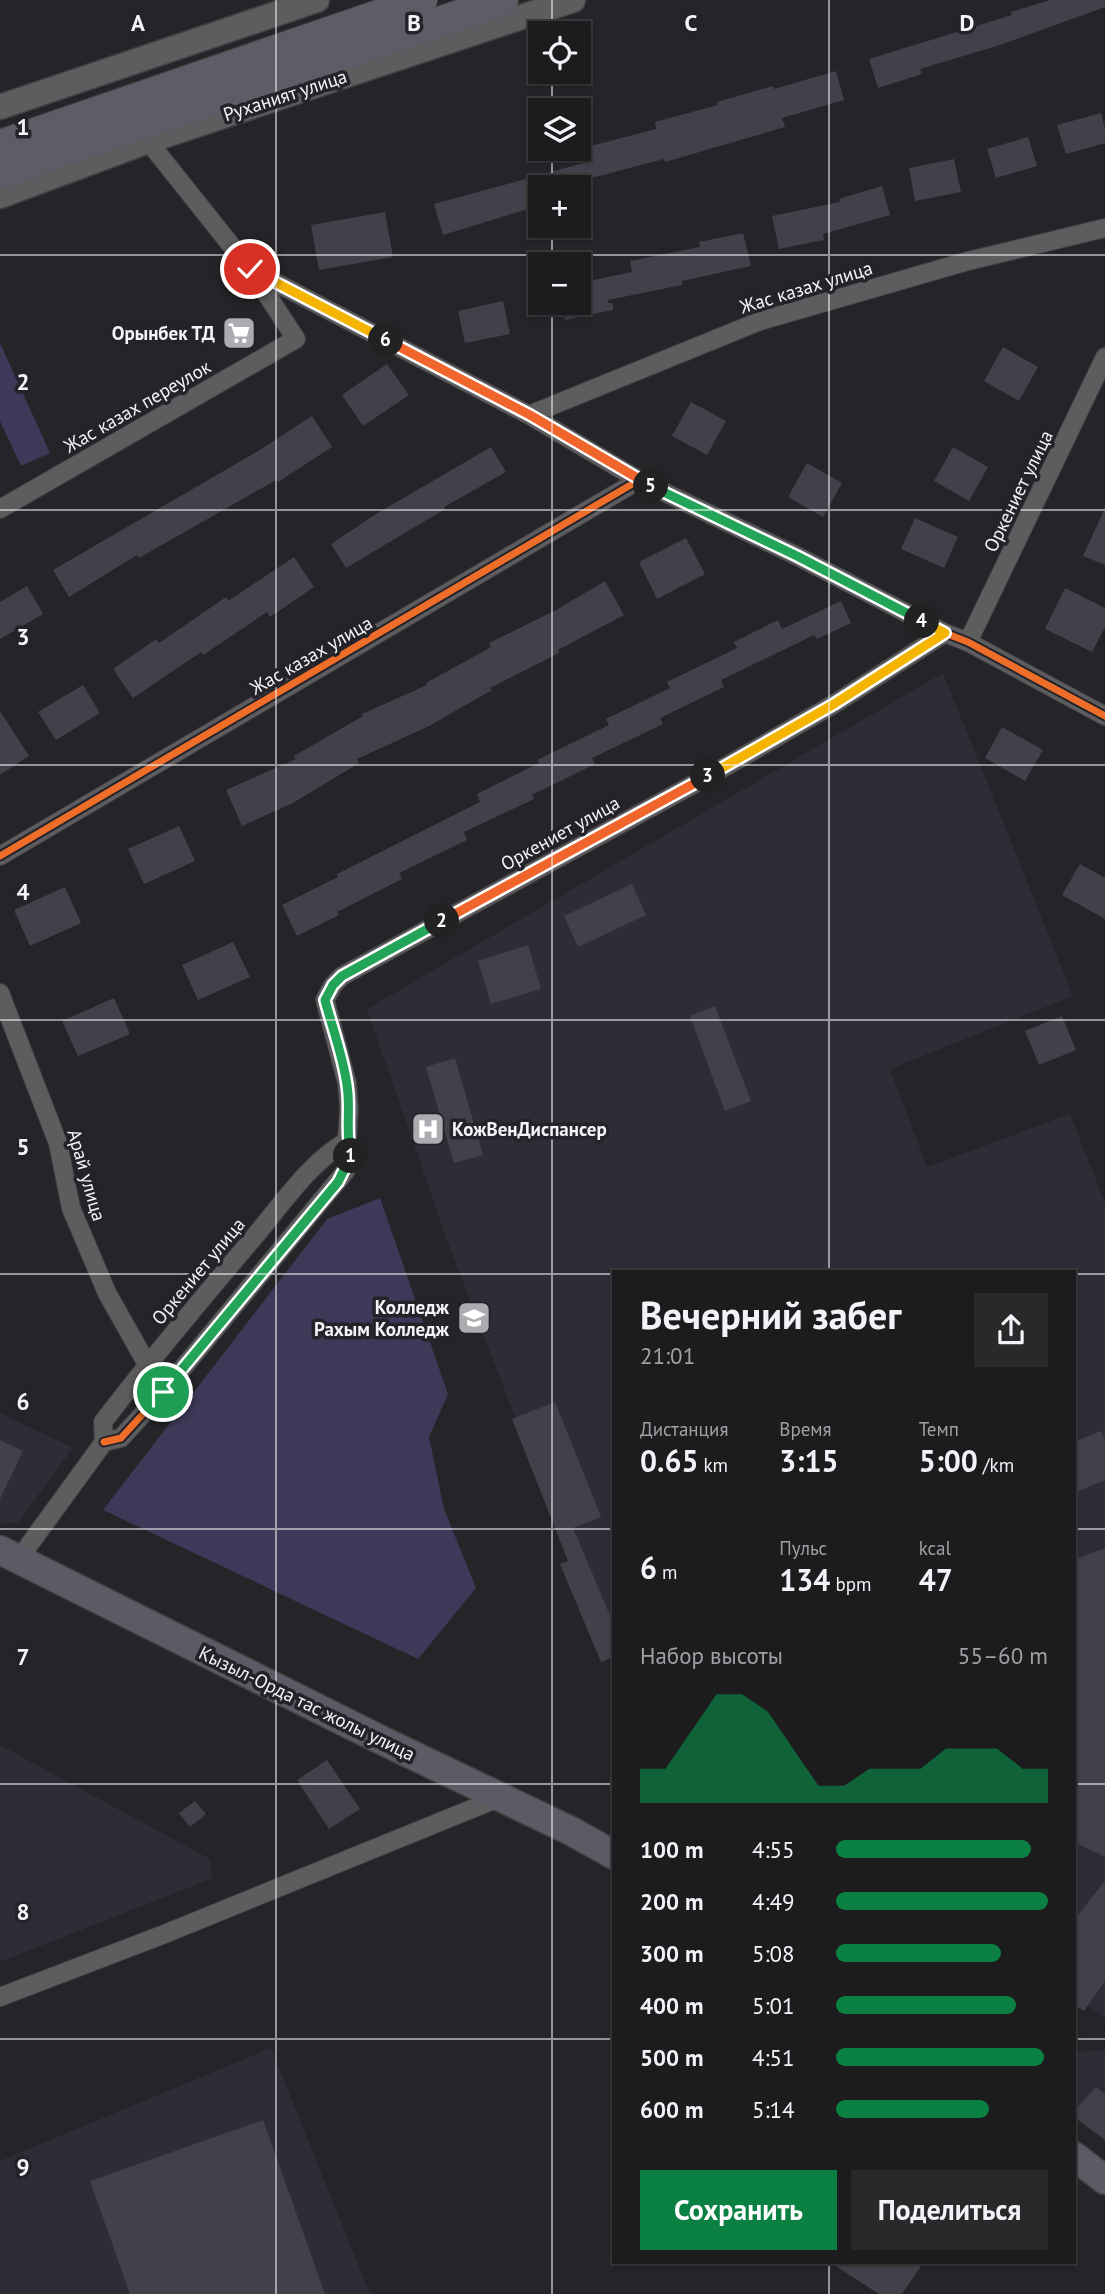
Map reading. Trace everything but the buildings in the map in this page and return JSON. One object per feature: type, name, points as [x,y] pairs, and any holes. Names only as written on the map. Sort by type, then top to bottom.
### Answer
[{"type":"highway","points":[[0,145],[422,0]]},
{"type":"highway","points":[[0,173],[503,0]]},
{"type":"main road","points":[[0,107],[317,0]]},
{"type":"main road","name":"Руханият улица","points":[[0,196],[148,141],[573,0]]},
{"type":"main road","name":"Кызыл-Орда тас жолы улица","points":[[9,1555],[612,1854]]},
{"type":"main road","points":[[1076,2158],[1105,2180]]},
{"type":"street","points":[[148,141],[250,269],[530,415],[639,480],[968,642],[1105,716]]},
{"type":"street","name":"Жас казах улица","points":[[530,415],[760,321],[968,261],[1105,228]]},
{"type":"street","name":"Жас казах переулок","points":[[0,509],[296,339],[250,269]]},
{"type":"street","name":"Оркениет улица","points":[[968,642],[1105,357]]},
{"type":"street","name":"Жас казах улица","points":[[0,856],[639,480]]},
{"type":"street","name":"Оркениет улица","points":[[9,1555],[104,1442],[121,1438],[163,1392],[338,1182],[351,1157],[347,1141],[349,1108],[347,1083],[325,1000],[333,985],[342,976],[728,765],[834,704],[945,633]]},
{"type":"street","name":"Арай улица","points":[[0,993],[58,1143],[71,1208],[107,1293],[147,1364]]},
{"type":"street","name":"Оркениет улица","points":[[104,1442],[103,1422],[147,1364],[295,1188],[334,1148],[347,1141]]},
{"type":"street","points":[[0,1997],[501,1797]]},
{"type":"shaded area","points":[[0,343],[50,453],[21,466],[0,421]]},
{"type":"shaded area","points":[[943,673],[1073,996],[890,1069],[927,1167],[1070,1114],[1105,1203],[1105,1548],[1076,1560],[1076,1270],[612,1270],[612,1654],[448,1243],[367,1009]]},
{"type":"shaded area","points":[[380,1198],[448,1394],[429,1437],[444,1509],[476,1588],[418,1659],[103,1510],[327,1219]]},
{"type":"shaded area","points":[[0,1413],[73,1448],[18,1522],[0,1524]]},
{"type":"shaded area","points":[[0,1745],[210,1859],[213,1878],[0,1962]]},
{"type":"shaded area","points":[[1076,1843],[1105,1857],[1105,2018],[1076,1996]]},
{"type":"shaded area","points":[[271,2048],[370,2294],[0,2294],[0,2161]]},
{"type":"shaded area","points":[[1105,2050],[1105,2128],[1076,2105],[1076,2052]]},
{"type":"cycle path","points":[[250,269],[529,415],[639,480],[968,642],[1105,716]]},
{"type":"cycle path","points":[[0,856],[639,480]]},
{"type":"cycle path","points":[[104,1442],[121,1438],[163,1392],[345,1172],[351,1157],[347,1141],[347,1083],[325,1000],[333,985],[342,976],[716,772],[834,704],[945,633]]},
{"type":"place","name":"Орынбек ТД","points":[[239,333]]},
{"type":"place","name":"КожВенДиспансер","points":[[428,1129]]},
{"type":"place","name":"Колледж Рахым Колледж","points":[[474,1318]]},
{"type":"route","points":[[163,1392],[345,1172],[351,1157],[347,1141],[347,1083],[325,1000],[333,985],[342,976],[716,772],[834,704],[945,633],[797,556],[639,480],[530,415],[250,269]]}]
